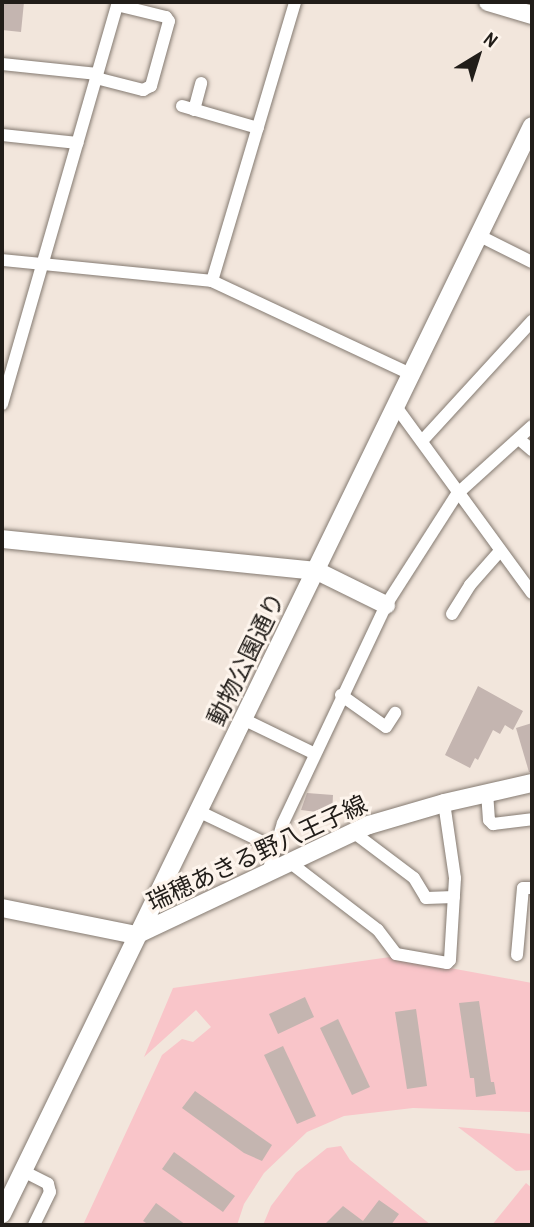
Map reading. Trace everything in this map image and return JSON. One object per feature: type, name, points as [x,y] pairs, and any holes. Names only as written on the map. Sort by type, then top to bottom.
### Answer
[{"type":"street","points":[[212,281],[295,2]]},
{"type":"street","points":[[488,2],[522,9]]},
{"type":"street","points":[[2,64],[96,76],[143,90],[151,86],[169,21],[166,17],[117,3],[96,76],[78,143],[2,404]]},
{"type":"street","points":[[201,83],[188,108],[258,128]]},
{"type":"street","name":"動物公園通り","points":[[2,1214],[136,935],[397,408],[478,235],[527,152],[532,126]]},
{"type":"street","points":[[2,135],[78,143]]},
{"type":"street","points":[[478,235],[532,262]]},
{"type":"street","points":[[2,260],[212,281],[413,375]]},
{"type":"street","points":[[422,440],[532,321]]},
{"type":"street","points":[[397,408],[422,440],[457,494],[532,593]]},
{"type":"street","points":[[268,872],[275,844],[341,695],[386,605],[457,494],[520,440],[532,426]]},
{"type":"street","points":[[520,440],[532,450]]},
{"type":"street","points":[[2,539],[317,571],[386,605]]},
{"type":"street","points":[[452,614],[470,585],[500,551]]},
{"type":"street","points":[[341,695],[386,727],[395,713]]},
{"type":"street","points":[[243,719],[315,754]]},
{"type":"street","name":"瑞穂あきる野八王子線","points":[[2,908],[136,935],[353,832],[444,803],[532,783]]},
{"type":"street","points":[[487,792],[489,820],[493,824],[532,819]]},
{"type":"street","points":[[198,811],[275,844],[290,861],[378,930],[396,954],[447,963],[450,960],[455,878],[444,803]]},
{"type":"street","points":[[353,832],[414,878],[426,898],[454,897]]},
{"type":"street","points":[[532,888],[523,888],[518,949],[532,944]]},
{"type":"street","points":[[23,1171],[48,1184],[50,1192],[34,1225]]},
{"type":"shaded area","points":[[390,957],[532,983],[532,1112],[413,1108],[344,1116],[307,1132],[264,1173],[244,1204],[237,1225],[83,1225],[162,1055],[182,1039],[193,1042],[211,1027],[196,1010],[144,1057],[173,988]]},
{"type":"shaded area","points":[[458,1127],[532,1134],[532,1170],[516,1171]]},
{"type":"shaded area","points":[[341,1146],[350,1160],[431,1225],[263,1225],[271,1206],[296,1173],[327,1148]]},
{"type":"shaded area","points":[[526,1183],[532,1188],[532,1225],[492,1225]]},
{"type":"building","points":[[4,2],[24,2],[21,32],[2,30]]},
{"type":"building","points":[[478,686],[523,711],[513,730],[505,725],[500,734],[493,730],[478,760],[475,758],[470,768],[445,755]]},
{"type":"building","points":[[532,723],[532,772],[529,772],[516,728]]},
{"type":"building","points":[[307,793],[333,795],[332,814],[301,810]]},
{"type":"building","points":[[305,997],[314,1017],[278,1034],[269,1014]]},
{"type":"building","points":[[479,1001],[491,1082],[494,1082],[496,1094],[476,1097],[474,1078],[470,1078],[459,1003]]},
{"type":"building","points":[[416,1009],[427,1086],[407,1089],[395,1012]]},
{"type":"building","points":[[338,1019],[370,1087],[352,1095],[320,1028]]},
{"type":"building","points":[[283,1046],[316,1116],[297,1124],[264,1055]]},
{"type":"building","points":[[195,1091],[272,1145],[262,1161],[244,1153],[182,1108]]},
{"type":"building","points":[[174,1152],[235,1196],[223,1212],[162,1169]]},
{"type":"building","points":[[379,1200],[399,1214],[391,1225],[324,1225],[343,1206],[363,1221]]},
{"type":"building","points":[[156,1203],[186,1225],[149,1225],[143,1221]]}]
